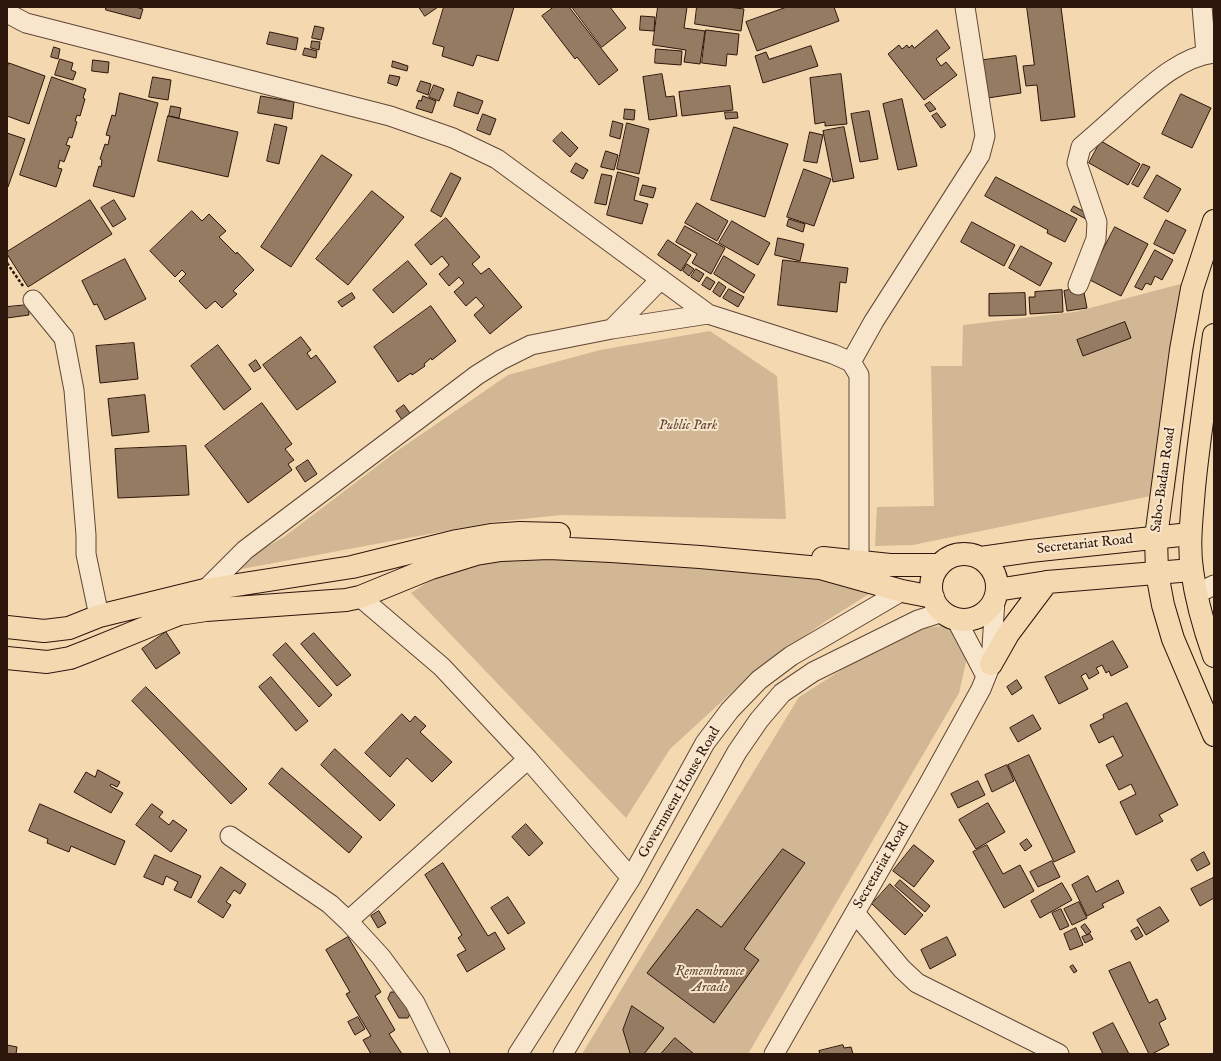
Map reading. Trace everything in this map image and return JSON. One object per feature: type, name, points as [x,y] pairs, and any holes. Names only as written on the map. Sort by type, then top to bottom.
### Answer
[{"type":"main road","name":"Sabo-Badan Road","points":[[1214,221],[1192,289],[1181,350],[1156,538],[1157,573],[1163,604],[1173,639],[1214,734]]},
{"type":"main road","points":[[1214,335],[1197,458],[1190,534],[1192,570],[1205,589],[1206,634],[1214,656]]},
{"type":"main road","points":[[7,627],[44,631],[69,628],[99,616],[205,590],[352,567],[457,541],[491,535],[555,533],[712,545],[890,565],[939,565]]},
{"type":"main road","name":"Secretariat Road","points":[[981,558],[1030,550],[1190,534]]},
{"type":"main road","points":[[7,658],[47,662],[70,658],[179,614],[206,610],[340,601],[360,597],[431,568],[476,554],[501,550],[549,548],[611,551],[700,557],[820,568],[902,591],[966,620],[983,614],[990,608],[996,595],[997,581],[994,572],[981,558],[963,554],[954,555],[939,565],[933,575],[931,586],[944,609]]},
{"type":"main road","points":[[996,595],[1047,582],[1192,570]]},
{"type":"main road","points":[[989,670],[1008,634],[1047,582]]},
{"type":"street","points":[[851,362],[874,321],[980,155],[985,136],[965,7]]},
{"type":"street","points":[[1078,285],[1096,239],[1097,222],[1077,163],[1081,147],[1157,79],[1176,66],[1210,53],[1202,7]]},
{"type":"street","points":[[7,13],[26,24],[390,116],[453,138],[497,159],[708,314],[833,354],[851,362],[859,376],[859,562]]},
{"type":"street","points":[[612,329],[661,279]]},
{"type":"street","points":[[33,300],[64,338],[74,390],[86,534],[86,554],[99,616]]},
{"type":"street","points":[[205,590],[245,550],[477,375],[501,360],[531,345],[612,329],[708,314]]},
{"type":"street","name":"Government House Road","points":[[518,1054],[631,878],[706,743],[730,710],[759,680],[791,656],[902,591]]},
{"type":"street","name":"Secretariat Road","points":[[774,1054],[981,689],[989,670],[996,595]]},
{"type":"street","points":[[360,597],[442,667],[528,759],[631,878]]},
{"type":"street","points":[[944,609],[989,670]]},
{"type":"street","name":"Government House Road","points":[[563,1054],[656,896],[737,752],[759,720],[782,693],[812,672],[918,620],[944,609]]},
{"type":"street","points":[[348,921],[528,759]]},
{"type":"street","points":[[230,836],[330,904],[348,921],[381,957],[415,1003],[440,1054]]},
{"type":"street","points":[[855,913],[902,969],[917,983],[1060,1054]]},
{"type":"path","points":[[7,263],[33,300]]},
{"type":"green space","points":[[1203,278],[1175,491],[913,545],[875,546],[877,507],[934,506],[931,366],[962,366],[963,325],[1075,312]]},
{"type":"green space","name":"Public Park","points":[[710,331],[777,376],[786,519],[561,515],[494,522],[220,573],[284,537],[397,451],[508,375],[600,350]]},
{"type":"green space","points":[[578,554],[815,569],[872,592],[823,623],[754,672],[670,749],[626,818],[411,593],[454,565]]},
{"type":"green space","name":"Remembrance Arcade","points":[[951,625],[967,658],[959,693],[748,1054],[582,1054],[799,697],[904,630]]},
{"type":"building","points":[[106,7],[135,7],[143,9],[140,19],[106,10]]},
{"type":"building","points":[[419,7],[438,7],[425,16]]},
{"type":"building","points":[[444,7],[514,7],[498,61],[477,55],[473,66],[442,56],[444,47],[433,44]]},
{"type":"building","points":[[554,7],[569,7],[618,70],[599,85],[577,57],[575,59],[542,16]]},
{"type":"building","points":[[572,7],[610,7],[626,28],[602,47]]},
{"type":"building","points":[[658,7],[687,7],[684,28],[705,31],[700,64],[684,62],[686,50],[653,45]]},
{"type":"building","points":[[697,7],[727,7],[744,9],[741,31],[695,24]]},
{"type":"building","points":[[787,7],[834,7],[839,21],[757,51],[746,22]]},
{"type":"building","points":[[1027,7],[1061,7],[1075,117],[1041,121],[1037,85],[1026,86],[1023,66],[1034,65]]},
{"type":"building","points":[[1209,7],[1214,7],[1214,43]]},
{"type":"building","points":[[641,16],[655,17],[654,31],[640,30]]},
{"type":"building","points":[[315,26],[324,28],[321,40],[312,38]]},
{"type":"building","points":[[706,30],[739,34],[737,55],[727,54],[726,66],[702,63]]},
{"type":"building","points":[[937,30],[950,48],[936,59],[941,66],[946,62],[957,75],[924,100],[888,54],[899,45],[902,49],[907,45],[909,48],[912,45],[914,48]]},
{"type":"building","points":[[270,32],[298,38],[296,50],[267,44]]},
{"type":"building","points":[[312,41],[320,42],[319,50],[311,48]]},
{"type":"building","points":[[811,46],[818,66],[763,83],[755,56],[766,52],[769,59]]},
{"type":"building","points":[[54,47],[60,49],[58,59],[51,57]]},
{"type":"building","points":[[305,48],[317,51],[316,58],[303,55]]},
{"type":"building","points":[[656,49],[682,51],[681,65],[655,63]]},
{"type":"building","points":[[1016,56],[1021,93],[981,99],[976,61]]},
{"type":"building","points":[[60,59],[73,63],[71,70],[76,72],[73,80],[55,75]]},
{"type":"building","points":[[93,60],[109,62],[108,73],[92,71]]},
{"type":"building","points":[[393,61],[408,66],[407,71],[392,67]]},
{"type":"building","points":[[9,63],[45,76],[29,124],[7,116],[7,69]]},
{"type":"building","points":[[662,74],[666,97],[674,96],[677,116],[649,120],[643,77]]},
{"type":"building","points":[[841,74],[847,124],[825,126],[825,122],[815,124],[810,78]]},
{"type":"building","points":[[390,75],[400,77],[397,86],[388,83]]},
{"type":"building","points":[[52,77],[86,89],[80,116],[77,115],[75,121],[77,122],[72,138],[69,137],[66,145],[70,146],[64,162],[60,160],[58,168],[62,169],[56,187],[20,175]]},
{"type":"building","points":[[153,77],[171,80],[168,100],[149,97]]},
{"type":"building","points":[[421,81],[431,84],[428,95],[417,91]]},
{"type":"building","points":[[434,85],[444,89],[439,101],[429,97]]},
{"type":"building","points":[[730,86],[733,110],[682,116],[679,92]]},
{"type":"building","points":[[458,92],[483,101],[478,114],[454,106]]},
{"type":"building","points":[[120,93],[158,103],[134,197],[93,186],[99,166],[101,167],[102,160],[100,159],[105,144],[108,145],[110,136],[106,135],[112,115],[115,116]]},
{"type":"building","points":[[1181,94],[1211,108],[1192,148],[1162,134]]},
{"type":"building","points":[[261,96],[294,102],[292,119],[258,113]]},
{"type":"building","points":[[423,96],[436,101],[432,113],[416,108],[419,100],[421,101]]},
{"type":"building","points":[[902,99],[917,166],[898,170],[883,104]]},
{"type":"building","points":[[930,102],[936,109],[930,112],[925,105]]},
{"type":"building","points":[[171,106],[181,108],[179,118],[169,116]]},
{"type":"building","points":[[625,109],[635,110],[634,120],[624,119]]},
{"type":"building","points":[[869,111],[878,159],[860,162],[851,114]]},
{"type":"building","points":[[725,112],[737,112],[738,118],[726,119]]},
{"type":"building","points":[[937,113],[946,125],[941,128],[932,116]]},
{"type":"building","points":[[483,114],[496,119],[490,135],[477,130]]},
{"type":"building","points":[[168,116],[238,132],[228,177],[158,161]]},
{"type":"building","points":[[613,121],[623,124],[620,139],[610,136]]},
{"type":"building","points":[[627,123],[649,129],[639,174],[617,169]]},
{"type":"building","points":[[275,124],[287,127],[279,164],[267,161]]},
{"type":"building","points":[[734,127],[788,144],[765,217],[711,200]]},
{"type":"building","points":[[844,127],[854,178],[833,182],[823,131]]},
{"type":"building","points":[[562,132],[578,148],[570,157],[553,141]]},
{"type":"building","points":[[810,132],[823,135],[817,163],[804,161]]},
{"type":"building","points":[[7,133],[25,139],[8,187],[7,186]]},
{"type":"building","points":[[1101,141],[1140,164],[1128,185],[1089,163]]},
{"type":"building","points":[[606,151],[618,155],[614,170],[601,167]]},
{"type":"building","points":[[322,155],[352,175],[291,267],[261,247]]},
{"type":"building","points":[[576,163],[588,170],[583,179],[571,172]]},
{"type":"building","points":[[1143,164],[1150,167],[1138,187],[1132,184]]},
{"type":"building","points":[[804,169],[831,179],[814,226],[787,217]]},
{"type":"building","points":[[618,172],[639,178],[634,200],[648,204],[642,224],[607,215]]},
{"type":"building","points":[[451,173],[461,178],[441,217],[431,211]]},
{"type":"building","points":[[602,174],[612,176],[606,205],[595,203]]},
{"type":"building","points":[[1157,175],[1181,189],[1168,212],[1144,198]]},
{"type":"building","points":[[996,177],[1077,219],[1065,242],[1047,233],[1048,230],[985,196]]},
{"type":"building","points":[[643,185],[656,188],[653,198],[640,195]]},
{"type":"building","points":[[372,191],[404,217],[348,285],[316,259]]},
{"type":"building","points":[[90,200],[112,234],[28,287],[7,252]]},
{"type":"building","points":[[114,200],[126,219],[113,227],[101,208]]},
{"type":"building","points":[[697,203],[728,221],[717,241],[685,223]]},
{"type":"building","points":[[1074,206],[1088,214],[1086,219],[1071,211]]},
{"type":"building","points":[[192,211],[202,221],[209,214],[226,231],[219,237],[236,254],[237,252],[254,270],[233,291],[237,294],[222,308],[215,301],[206,309],[179,281],[186,274],[182,270],[175,277],[150,251]]},
{"type":"building","points":[[446,218],[480,257],[472,264],[481,274],[489,268],[522,307],[490,334],[474,315],[484,306],[476,297],[466,306],[454,292],[464,283],[459,277],[449,286],[439,274],[449,265],[442,256],[431,265],[415,245]]},
{"type":"building","points":[[789,219],[805,224],[803,232],[787,226]]},
{"type":"building","points":[[1166,220],[1186,230],[1174,254],[1154,244]]},
{"type":"building","points":[[732,221],[770,243],[758,265],[719,243]]},
{"type":"building","points":[[972,222],[1015,245],[1004,266],[961,242]]},
{"type":"building","points":[[685,226],[725,248],[711,274],[692,263],[697,254],[676,242]]},
{"type":"building","points":[[1115,227],[1148,244],[1121,296],[1088,279]]},
{"type":"building","points":[[778,238],[804,244],[800,261],[775,255]]},
{"type":"building","points":[[668,240],[691,255],[681,271],[658,255]]},
{"type":"building","points":[[1021,246],[1052,263],[1040,286],[1009,268]]},
{"type":"building","points":[[1155,250],[1173,260],[1162,280],[1155,276],[1151,285],[1146,283],[1142,290],[1135,287]]},
{"type":"building","points":[[724,256],[755,275],[744,293],[714,274]]},
{"type":"building","points":[[125,259],[146,299],[105,320],[97,304],[94,305],[82,281]]},
{"type":"building","points":[[783,260],[848,268],[846,283],[840,282],[837,312],[778,305]]},
{"type":"building","points":[[408,261],[427,284],[393,313],[373,290]]},
{"type":"building","points":[[687,264],[694,269],[689,276],[683,271]]},
{"type":"building","points":[[696,269],[704,274],[699,282],[691,277]]},
{"type":"building","points":[[707,277],[715,282],[710,290],[702,285]]},
{"type":"building","points":[[719,282],[726,287],[720,297],[713,292]]},
{"type":"building","points":[[1083,287],[1087,308],[1067,311],[1064,291]]},
{"type":"building","points":[[729,289],[744,297],[738,307],[723,298]]},
{"type":"building","points":[[1062,290],[1063,312],[1030,314],[1029,297],[1035,297],[1035,292]]},
{"type":"building","points":[[352,293],[355,298],[342,307],[338,302]]},
{"type":"building","points":[[1025,293],[1026,315],[989,316],[989,294]]},
{"type":"building","points":[[28,305],[29,315],[7,318],[7,307]]},
{"type":"building","points":[[431,306],[456,341],[432,360],[431,358],[424,364],[425,366],[398,382],[374,347]]},
{"type":"building","points":[[1125,322],[1131,338],[1083,356],[1077,340]]},
{"type":"building","points":[[301,337],[311,350],[307,353],[311,359],[316,355],[336,382],[297,410],[263,365]]},
{"type":"building","points":[[134,343],[138,379],[100,383],[96,346]]},
{"type":"building","points":[[218,345],[251,389],[224,410],[191,366]]},
{"type":"building","points":[[256,360],[261,368],[254,372],[249,365]]},
{"type":"building","points":[[145,395],[149,432],[112,436],[108,399]]},
{"type":"building","points":[[262,403],[292,444],[285,449],[294,460],[288,464],[292,470],[248,503],[205,446]]},
{"type":"building","points":[[404,405],[413,417],[404,423],[396,411]]},
{"type":"building","points":[[186,446],[189,495],[118,498],[115,449]]},
{"type":"building","points":[[308,460],[317,474],[305,482],[296,468]]},
{"type":"building","points":[[166,632],[180,653],[156,669],[142,649]]},
{"type":"building","points":[[314,633],[351,675],[337,686],[301,644]]},
{"type":"building","points":[[1113,641],[1128,667],[1111,676],[1109,671],[1106,673],[1102,665],[1096,668],[1099,673],[1089,679],[1086,673],[1081,676],[1088,689],[1059,704],[1045,677]]},
{"type":"building","points":[[286,643],[332,695],[319,707],[273,655]]},
{"type":"building","points":[[271,677],[308,721],[296,731],[259,687]]},
{"type":"building","points":[[1017,680],[1022,688],[1012,695],[1007,687]]},
{"type":"building","points":[[146,687],[247,789],[231,804],[132,701]]},
{"type":"building","points":[[1127,703],[1178,805],[1159,815],[1163,821],[1136,835],[1120,802],[1136,794],[1131,784],[1119,790],[1106,765],[1123,756],[1113,736],[1099,743],[1090,725],[1104,718],[1103,715]]},
{"type":"building","points":[[402,714],[410,722],[415,716],[426,726],[420,732],[452,762],[432,782],[407,758],[390,777],[365,753]]},
{"type":"building","points":[[1033,715],[1041,729],[1018,742],[1010,728]]},
{"type":"building","points":[[335,749],[395,805],[380,821],[321,765]]},
{"type":"building","points":[[1029,755],[1075,852],[1054,862],[1008,765]]},
{"type":"building","points":[[1007,765],[1014,781],[992,792],[985,775]]},
{"type":"building","points":[[282,768],[362,837],[349,853],[269,784]]},
{"type":"building","points":[[98,770],[120,782],[117,787],[111,784],[110,786],[123,793],[111,813],[74,792],[86,772],[95,777]]},
{"type":"building","points":[[978,781],[985,795],[958,808],[951,794]]},
{"type":"building","points":[[988,803],[1005,832],[976,849],[959,820]]},
{"type":"building","points":[[40,804],[125,841],[115,865],[71,846],[69,852],[47,843],[48,839],[29,831]]},
{"type":"building","points":[[152,804],[163,812],[159,817],[169,825],[173,820],[187,830],[171,852],[136,825]]},
{"type":"building","points":[[526,824],[543,843],[529,856],[512,837]]},
{"type":"building","points":[[1027,839],[1032,846],[1025,851],[1020,844]]},
{"type":"building","points":[[914,845],[934,861],[914,887],[893,871]]},
{"type":"building","points":[[987,845],[1003,874],[1020,865],[1034,891],[1004,908],[973,852]]},
{"type":"building","points":[[783,849],[805,863],[744,949],[759,960],[714,1023],[647,973],[697,909],[721,927]]},
{"type":"building","points":[[1204,852],[1210,864],[1197,871],[1191,860]]},
{"type":"building","points":[[155,855],[201,876],[191,898],[174,890],[178,882],[166,876],[163,885],[144,877]]},
{"type":"building","points":[[1052,861],[1060,877],[1038,887],[1030,872]]},
{"type":"building","points":[[443,863],[488,936],[495,932],[505,949],[467,972],[457,955],[466,950],[458,938],[462,935],[425,875]]},
{"type":"building","points":[[221,867],[246,884],[240,894],[234,890],[226,902],[231,905],[223,918],[198,902]]},
{"type":"building","points":[[1088,876],[1096,892],[1118,880],[1124,893],[1102,904],[1104,907],[1087,916],[1072,885]]},
{"type":"building","points":[[1213,878],[1214,898],[1200,906],[1191,889]]},
{"type":"building","points":[[900,880],[930,906],[925,912],[895,886]]},
{"type":"building","points":[[1062,883],[1072,900],[1040,918],[1031,901]]},
{"type":"building","points":[[890,884],[923,915],[905,935],[872,904]]},
{"type":"building","points":[[508,897],[525,923],[508,934],[491,908]]},
{"type":"building","points":[[1079,902],[1087,918],[1072,925],[1064,909]]},
{"type":"building","points":[[1160,907],[1169,921],[1146,935],[1137,920]]},
{"type":"building","points":[[1061,909],[1069,926],[1060,930],[1052,913]]},
{"type":"building","points":[[379,911],[386,923],[378,928],[371,916]]},
{"type":"building","points":[[1085,924],[1091,932],[1087,935],[1081,927]]},
{"type":"building","points":[[1138,927],[1143,936],[1136,940],[1131,931]]},
{"type":"building","points":[[1076,928],[1083,945],[1070,950],[1064,934]]},
{"type":"building","points":[[1090,934],[1093,939],[1085,943],[1082,937]]},
{"type":"building","points":[[348,937],[381,992],[375,996],[395,1030],[389,1034],[402,1054],[371,1054],[363,1040],[371,1036],[346,994],[350,992],[326,950]]},
{"type":"building","points":[[947,937],[956,955],[930,969],[921,950]]},
{"type":"building","points":[[1130,962],[1149,1003],[1157,999],[1166,1019],[1159,1023],[1169,1045],[1152,1054],[1149,1054],[1109,971]]},
{"type":"building","points":[[1073,965],[1077,971],[1074,973],[1070,967]]},
{"type":"building","points":[[391,992],[400,992],[411,1011],[408,1018],[399,1018],[388,999]]},
{"type":"building","points":[[632,1006],[664,1028],[644,1054],[630,1053],[623,1030]]},
{"type":"building","points":[[358,1017],[365,1029],[355,1035],[348,1022]]},
{"type":"building","points":[[1113,1023],[1129,1054],[1103,1054],[1093,1033]]},
{"type":"building","points":[[675,1038],[694,1054],[661,1054]]},
{"type":"building","points":[[7,1045],[17,1047],[16,1054],[7,1054]]},
{"type":"building","points":[[843,1045],[844,1048],[851,1047],[853,1054],[820,1054],[819,1051]]}]
